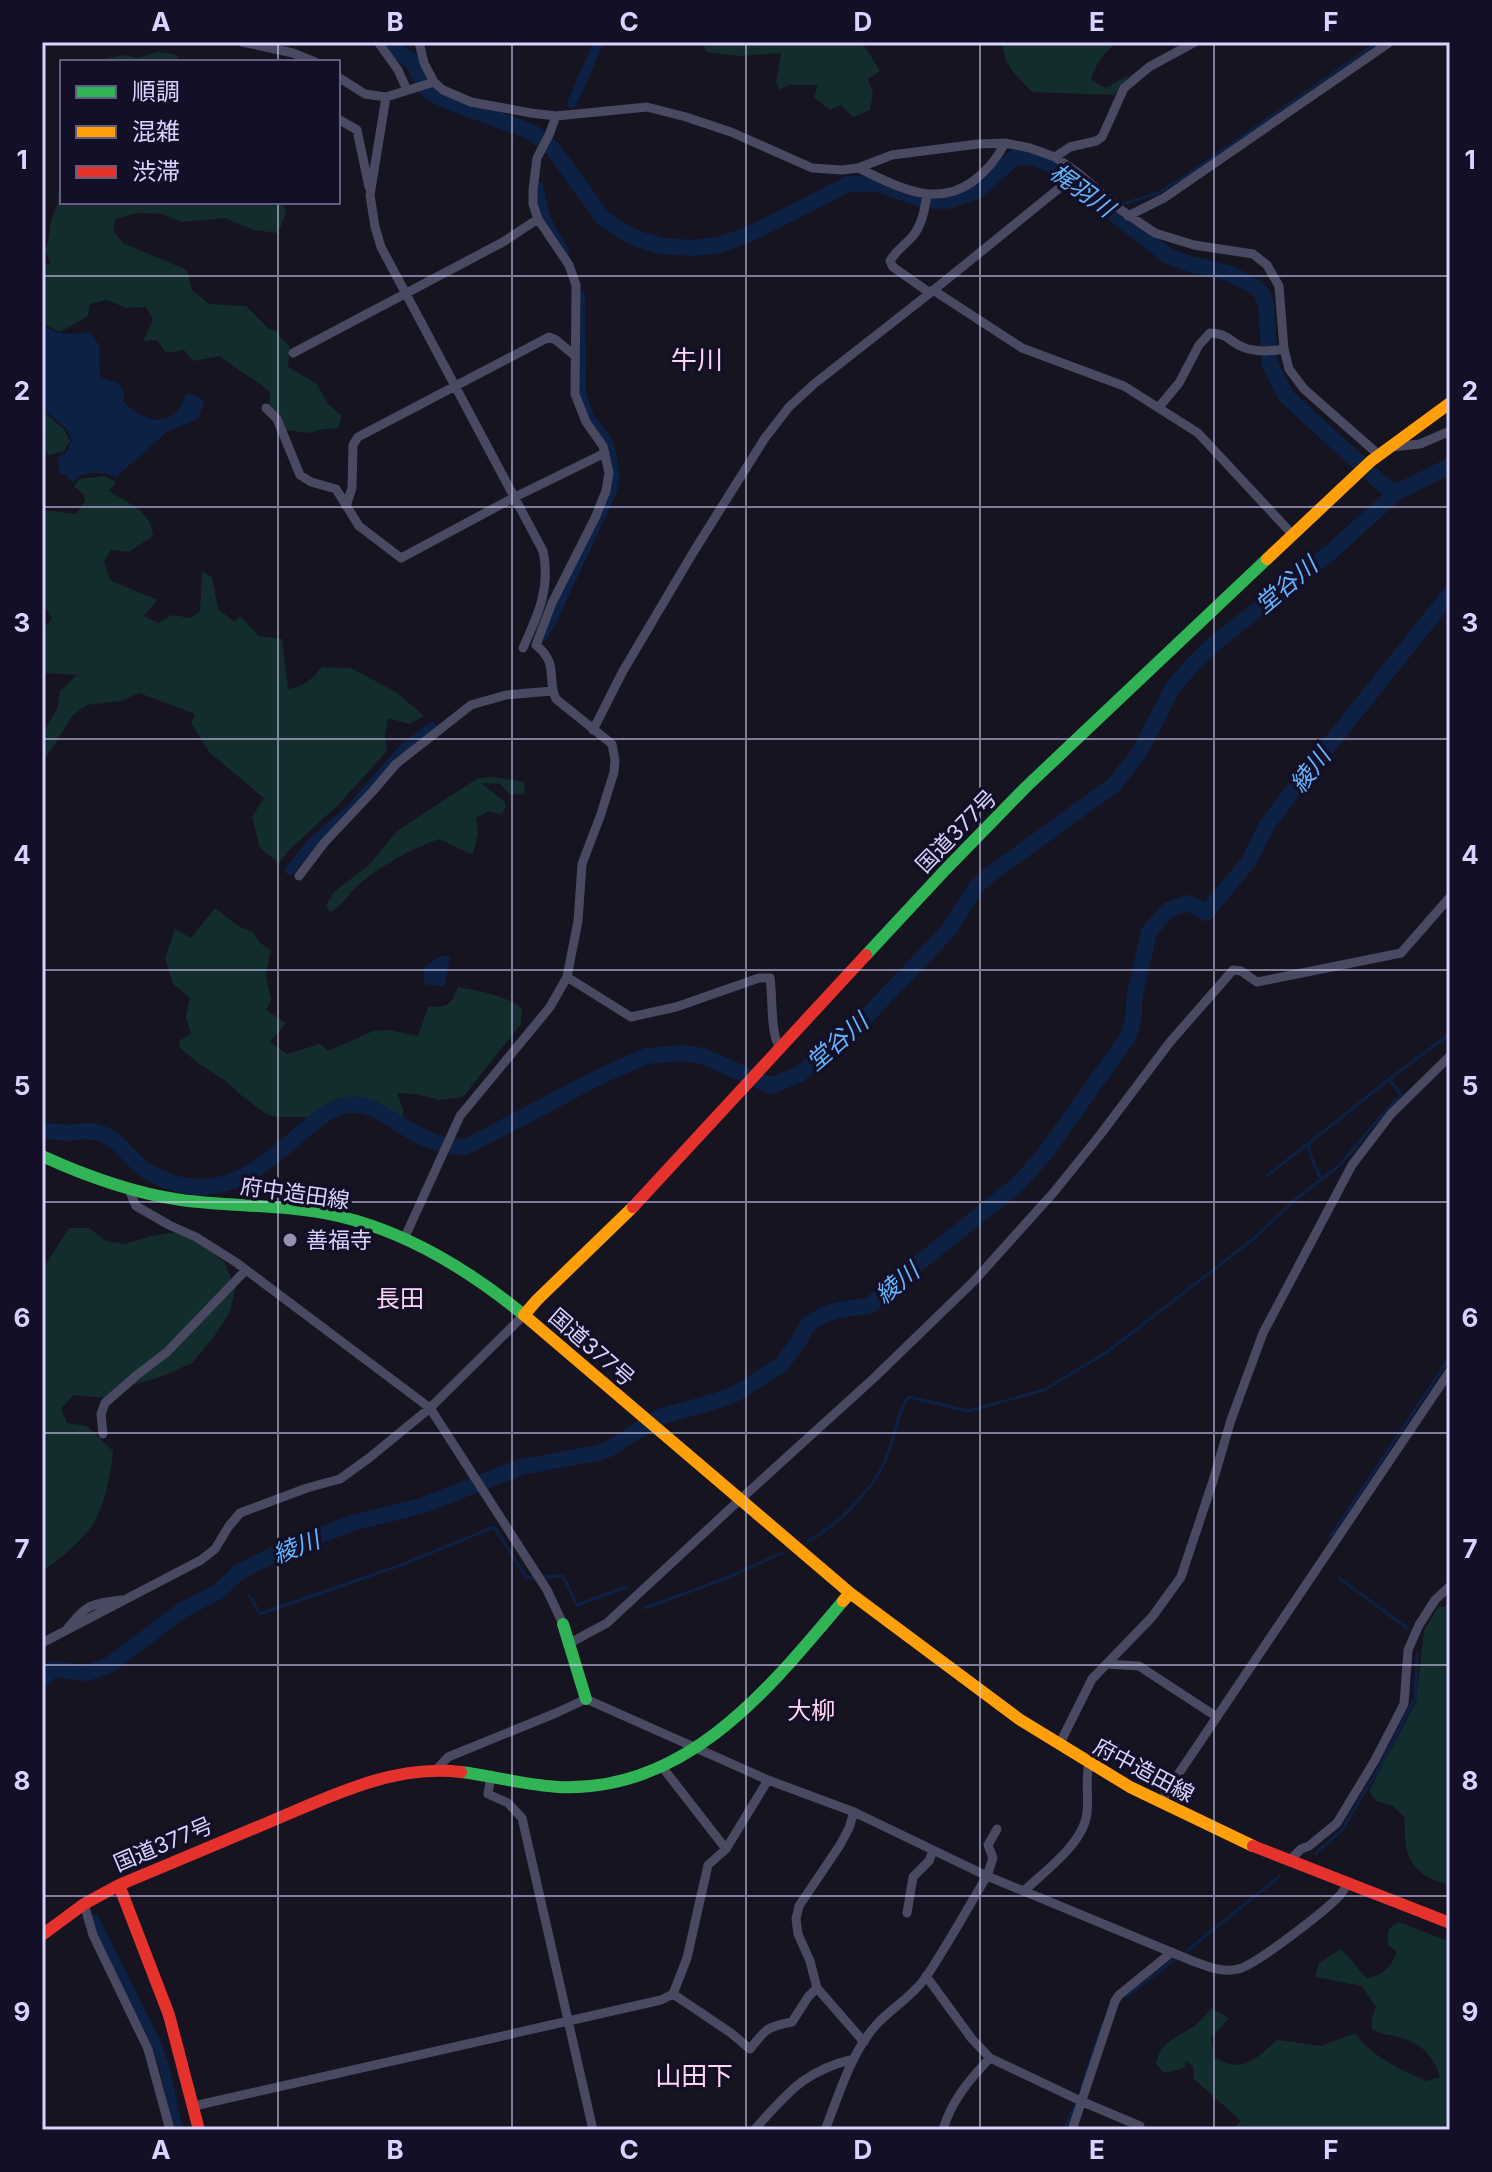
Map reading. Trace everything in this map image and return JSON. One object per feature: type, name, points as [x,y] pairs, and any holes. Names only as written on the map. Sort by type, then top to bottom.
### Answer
[{"type":"main road","name":"国道377号","points":[[42,1935],[84,1904],[119,1885],[349,1789],[384,1778],[436,1770],[491,1775],[548,1786],[584,1787],[621,1782],[663,1768],[698,1749],[745,1708],[850,1593],[524,1315],[623,1218],[946,869],[1026,787],[1359,472],[1450,403]]},
{"type":"main road","name":"府中造田線","points":[[42,1156],[129,1190],[199,1202],[319,1213],[364,1224],[437,1255],[524,1315]]},
{"type":"main road","name":"府中造田線","points":[[850,1593],[975,1688],[1089,1764],[1219,1831],[1450,1923]]},
{"type":"main road","points":[[563,1624],[586,1699]]},
{"type":"main road","points":[[119,1885],[169,2015],[199,2130]]},
{"type":"street","points":[[242,42],[310,60]]},
{"type":"street","points":[[378,42],[408,89]]},
{"type":"street","points":[[419,42],[430,82],[471,102],[556,116],[647,107],[731,132],[812,168],[858,168],[892,155],[978,144],[1005,143],[1055,157],[1128,216],[1155,233],[1194,245],[1253,254],[1267,265],[1279,286],[1281,350],[1289,369],[1304,389],[1379,454],[1420,444],[1450,431]]},
{"type":"street","points":[[1055,157],[1070,147],[1102,137],[1124,88],[1149,67],[1195,42]]},
{"type":"street","points":[[1128,216],[1164,198],[1390,42]]},
{"type":"street","points":[[340,78],[365,94],[386,97],[430,82]]},
{"type":"street","points":[[370,195],[386,97]]},
{"type":"street","points":[[404,1239],[460,1116],[550,1007],[567,977],[578,921],[582,864],[614,772],[612,744],[556,699],[552,691],[553,673],[545,653],[536,645],[552,603],[595,518],[606,491],[609,473],[603,446],[586,422],[575,394],[576,285],[569,265],[538,219],[533,204],[537,158],[556,116]]},
{"type":"street","points":[[340,120],[357,130],[381,247],[543,551],[547,567],[541,609],[523,648]]},
{"type":"street","points":[[858,168],[902,188],[927,195],[944,195],[959,191],[995,161],[1005,143]]},
{"type":"street","points":[[593,730],[623,671],[694,551],[765,438],[789,407],[1076,174]]},
{"type":"street","points":[[927,195],[924,212],[913,236],[890,261],[893,267],[1022,348],[1124,386],[1198,433],[1293,535]]},
{"type":"street","points":[[293,353],[503,242],[538,219]]},
{"type":"street","points":[[1159,407],[1179,383],[1199,345],[1210,333],[1223,334],[1244,348],[1281,350]]},
{"type":"street","points":[[346,506],[352,488],[353,445],[358,437],[549,337],[574,355]]},
{"type":"street","points":[[266,408],[277,419],[300,475],[311,482],[336,489],[359,526],[401,558],[605,453]]},
{"type":"street","points":[[299,876],[324,843],[396,764],[471,705],[506,695],[552,691]]},
{"type":"street","points":[[568,1644],[607,1623],[739,1497],[875,1377],[974,1281],[1054,1192],[1170,1042],[1233,970],[1241,971],[1257,982],[1401,953],[1450,897]]},
{"type":"street","points":[[567,977],[631,1017],[676,1007],[759,978],[770,978],[774,1034],[780,1047]]},
{"type":"street","points":[[1059,1745],[1092,1679],[1152,1617],[1181,1577],[1231,1420],[1263,1333],[1352,1165],[1391,1114],[1450,1056]]},
{"type":"street","points":[[129,1190],[136,1206],[196,1237],[237,1263],[430,1408],[547,1590],[563,1624]]},
{"type":"street","points":[[103,1434],[101,1414],[105,1403],[167,1352],[245,1271]]},
{"type":"street","points":[[42,1643],[64,1633],[86,1607],[124,1601],[201,1560],[215,1549],[240,1513],[340,1479],[430,1408],[524,1315]]},
{"type":"street","points":[[1161,1803],[1450,1371]]},
{"type":"street","points":[[1290,1860],[1337,1823],[1375,1760],[1404,1704],[1408,1650],[1435,1600],[1450,1586]]},
{"type":"street","points":[[1107,1664],[1139,1666],[1217,1717]]},
{"type":"street","points":[[436,1770],[448,1757],[586,1699],[768,1780],[854,1812],[987,1876],[1216,1970],[1242,1968],[1315,1917],[1341,1894],[1348,1883]]},
{"type":"street","points":[[1025,1890],[1061,1857],[1083,1829],[1087,1814],[1086,1778],[1089,1764]]},
{"type":"street","points":[[663,1768],[726,1849]]},
{"type":"street","points":[[491,1775],[488,1794],[508,1803],[522,1818],[593,2130]]},
{"type":"street","points":[[194,2106],[661,2000],[673,1994],[687,1958],[708,1865],[726,1849],[768,1780]]},
{"type":"street","points":[[854,1812],[840,1845],[799,1906],[796,1919],[798,1934],[817,1988],[864,2042]]},
{"type":"street","points":[[825,2130],[864,2042],[876,2025],[914,1992],[926,1976],[987,1876],[993,1858],[988,1845],[997,1829]]},
{"type":"street","points":[[907,1913],[913,1877],[929,1861],[933,1850]]},
{"type":"street","points":[[84,1904],[93,1935],[148,2049],[170,2130]]},
{"type":"street","points":[[1074,2129],[1119,1995],[1172,1952]]},
{"type":"street","points":[[926,1976],[972,2039],[990,2058],[1140,2126],[1140,2130]]},
{"type":"street","points":[[673,1994],[750,2049],[770,2026],[792,2022],[817,1988]]},
{"type":"street","points":[[943,2130],[946,2117],[966,2083],[990,2058]]},
{"type":"street","points":[[754,2130],[800,2081],[833,2064],[854,2059]]},
{"type":"green space","points":[[703,42],[862,42],[880,71],[868,79],[873,92],[870,110],[853,117],[841,105],[830,110],[814,97],[818,85],[789,85],[780,90],[776,83],[781,53],[740,56],[706,52]]},
{"type":"green space","points":[[1003,42],[1119,42],[1101,58],[1091,80],[1106,88],[1130,74],[1114,95],[1032,92],[1008,64]]},
{"type":"green space","points":[[158,52],[177,55],[178,60],[99,60],[123,55],[138,58]]},
{"type":"green space","points":[[60,192],[60,204],[283,204],[286,213],[278,233],[254,230],[225,218],[181,222],[163,214],[137,213],[116,219],[113,230],[123,243],[187,270],[192,290],[209,304],[246,306],[269,329],[277,331],[290,347],[288,367],[317,384],[328,404],[342,416],[338,428],[308,433],[287,430],[269,405],[270,392],[220,356],[193,361],[184,350],[166,353],[157,340],[143,341],[153,320],[146,307],[126,308],[107,300],[90,304],[88,316],[60,332],[45,325],[42,317],[42,265],[51,264],[45,251]]},
{"type":"green space","points":[[42,411],[64,429],[70,441],[64,451],[48,455],[42,446],[46,436],[42,432]]},
{"type":"green space","points":[[104,476],[116,482],[109,491],[143,514],[152,527],[153,536],[129,552],[111,550],[104,562],[110,580],[157,600],[144,616],[158,623],[172,615],[191,618],[200,611],[202,572],[212,577],[218,609],[235,622],[240,616],[259,636],[282,639],[288,689],[307,682],[322,667],[351,668],[396,692],[424,716],[409,724],[388,718],[385,736],[387,751],[279,863],[260,848],[252,817],[264,798],[209,752],[191,723],[195,714],[139,693],[121,701],[87,705],[73,715],[42,761],[42,734],[58,707],[60,691],[77,675],[43,673],[42,670],[42,623],[47,625],[52,618],[42,603],[42,510],[76,514],[85,501],[84,495],[74,486],[80,479]]},
{"type":"green space","points":[[478,778],[524,782],[525,794],[510,795],[500,784],[482,784],[506,806],[502,815],[489,811],[476,818],[478,831],[473,855],[439,839],[380,869],[330,912],[326,905],[335,891],[369,865],[397,831]]},
{"type":"green space","points":[[215,908],[238,926],[253,932],[260,943],[271,950],[266,975],[271,1000],[266,1010],[286,1023],[270,1042],[287,1054],[320,1044],[328,1051],[373,1031],[388,1030],[418,1036],[428,1007],[448,1004],[458,987],[491,994],[522,1008],[521,1024],[463,1097],[439,1100],[397,1093],[403,1109],[403,1121],[378,1107],[351,1101],[311,1117],[266,1114],[180,1048],[179,1041],[191,1034],[186,1017],[190,998],[173,984],[165,959],[175,929],[191,938]]},
{"type":"green space","points":[[69,1228],[89,1228],[106,1241],[125,1244],[177,1232],[204,1245],[225,1263],[235,1289],[230,1312],[192,1363],[158,1378],[124,1387],[106,1398],[73,1395],[61,1409],[67,1423],[87,1426],[113,1451],[104,1499],[93,1524],[70,1550],[42,1571],[42,1270]]},
{"type":"green space","points":[[1438,1607],[1450,1609],[1450,1885],[1418,1870],[1408,1854],[1405,1818],[1393,1806],[1376,1801],[1369,1791],[1416,1702],[1424,1630]]},
{"type":"green space","points":[[1399,1922],[1450,1942],[1450,2130],[1231,2130],[1241,2121],[1194,2079],[1193,2066],[1185,2061],[1185,2068],[1164,2073],[1156,2064],[1162,2049],[1198,2023],[1211,2008],[1229,2018],[1211,2038],[1214,2057],[1233,2065],[1248,2062],[1277,2040],[1321,2046],[1355,2033],[1378,2056],[1396,2067],[1426,2081],[1440,2077],[1434,2063],[1419,2046],[1372,2029],[1376,2007],[1362,1986],[1315,1977],[1319,1963],[1340,1949],[1367,1978],[1382,1973],[1397,1952],[1388,1945],[1388,1937],[1390,1928]]},
{"type":"water","points":[[42,324],[64,334],[90,332],[99,345],[100,378],[118,383],[125,394],[123,401],[141,415],[159,420],[167,418],[175,414],[186,394],[198,396],[204,402],[198,419],[167,432],[116,477],[92,473],[72,483],[66,474],[60,474],[57,458],[67,452],[72,439],[66,428],[42,408]]},
{"type":"water","points":[[450,956],[445,986],[424,985],[424,968]]},
{"type":"waterway","name":"梶羽川","points":[[392,42],[401,54],[412,61],[428,91],[444,100],[532,132],[553,149],[603,218],[638,239],[662,246],[693,248],[719,245],[747,235],[848,184],[878,184],[923,200],[948,201],[977,191],[1014,158],[1032,157],[1060,169],[1168,256],[1231,274],[1261,292],[1266,304],[1270,365],[1286,396],[1382,484],[1397,492]]},
{"type":"waterway","points":[[572,103],[599,42]]},
{"type":"waterway","points":[[1123,204],[1158,193],[1187,175],[1378,42]]},
{"type":"waterway","points":[[539,187],[547,221],[564,251]]},
{"type":"waterway","points":[[541,638],[614,483],[610,449],[605,437],[589,417],[581,393],[580,295]]},
{"type":"waterway","name":"堂谷川","points":[[42,1130],[102,1134],[113,1140],[139,1165],[161,1178],[194,1187],[217,1186],[258,1167],[326,1114],[348,1105],[373,1108],[436,1143],[466,1147],[599,1077],[646,1056],[683,1053],[703,1056],[771,1086],[800,1074],[863,1020],[948,931],[977,886],[1114,785],[1139,753],[1172,689],[1215,643],[1332,551],[1397,492],[1450,466]]},
{"type":"waterway","name":"綾川","points":[[42,1680],[53,1669],[87,1673],[109,1665],[181,1611],[218,1592],[239,1572],[291,1546],[353,1523],[421,1506],[521,1467],[598,1453],[659,1417],[737,1393],[781,1365],[808,1324],[839,1310],[870,1306],[894,1283],[1017,1185],[1044,1155],[1128,1037],[1149,932],[1168,910],[1189,903],[1206,913],[1249,861],[1267,825],[1305,775],[1450,594]]},
{"type":"waterway","points":[[290,870],[313,842],[352,808],[405,747],[432,727]]},
{"type":"waterway","points":[[808,1541],[842,1517],[872,1484],[885,1461],[909,1397],[968,1411],[1044,1390],[1107,1352],[1252,1240],[1297,1198],[1340,1165],[1401,1095],[1389,1079],[1450,1034]]},
{"type":"waterway","points":[[1321,1179],[1308,1144],[1388,1080]]},
{"type":"waterway","points":[[1268,1175],[1308,1144]]},
{"type":"waterway","points":[[1330,1537],[1450,1357]]},
{"type":"waterway","points":[[249,1595],[260,1614],[401,1565],[494,1527],[526,1577],[535,1578]]},
{"type":"waterway","points":[[645,1608],[724,1579],[782,1553]]},
{"type":"waterway","points":[[542,1577],[563,1576],[577,1605],[626,1587]]},
{"type":"waterway","points":[[1339,1578],[1407,1628]]},
{"type":"waterway","points":[[1316,1853],[1342,1830],[1415,1698],[1417,1655]]},
{"type":"waterway","points":[[1188,1950],[1280,1876]]},
{"type":"waterway","points":[[94,1919],[157,2045],[178,2130]]},
{"type":"waterway","points":[[1126,1997],[1175,1959]]},
{"type":"waterway","points":[[1081,2088],[1102,2025]]},
{"type":"waterway","points":[[1064,2130],[1076,2103]]},
{"type":"traffic: fast","points":[[866,955],[1026,787],[1267,559]]},
{"type":"traffic: fast","points":[[42,1156],[110,1183],[163,1197],[299,1209],[364,1223],[437,1255],[482,1283],[524,1315]]},
{"type":"traffic: fast","points":[[461,1772],[558,1787],[604,1784],[646,1773],[685,1754],[754,1701],[843,1601]]},
{"type":"traffic: fast","points":[[563,1624],[586,1699]]},
{"type":"traffic: slow","points":[[1267,559],[1371,461],[1450,403]]},
{"type":"traffic: slow","points":[[633,1207],[524,1315],[850,1593],[843,1601]]},
{"type":"traffic: slow","points":[[850,1593],[1019,1719],[1130,1787],[1253,1846]]},
{"type":"traffic: jam","points":[[633,1207],[866,955]]},
{"type":"traffic: jam","points":[[42,1935],[84,1904],[119,1885],[337,1793],[410,1773],[461,1772]]},
{"type":"traffic: jam","points":[[1253,1846],[1450,1923]]},
{"type":"traffic: jam","points":[[119,1885],[169,2015],[199,2130]]},
{"type":"place","name":"善福寺","points":[[290,1240]]},
{"type":"district","name":"牛川","points":[[697,359]]},
{"type":"district","name":"長田","points":[[400,1298]]},
{"type":"district","name":"大柳","points":[[811,1710]]},
{"type":"district","name":"山田下","points":[[694,2075]]}]
